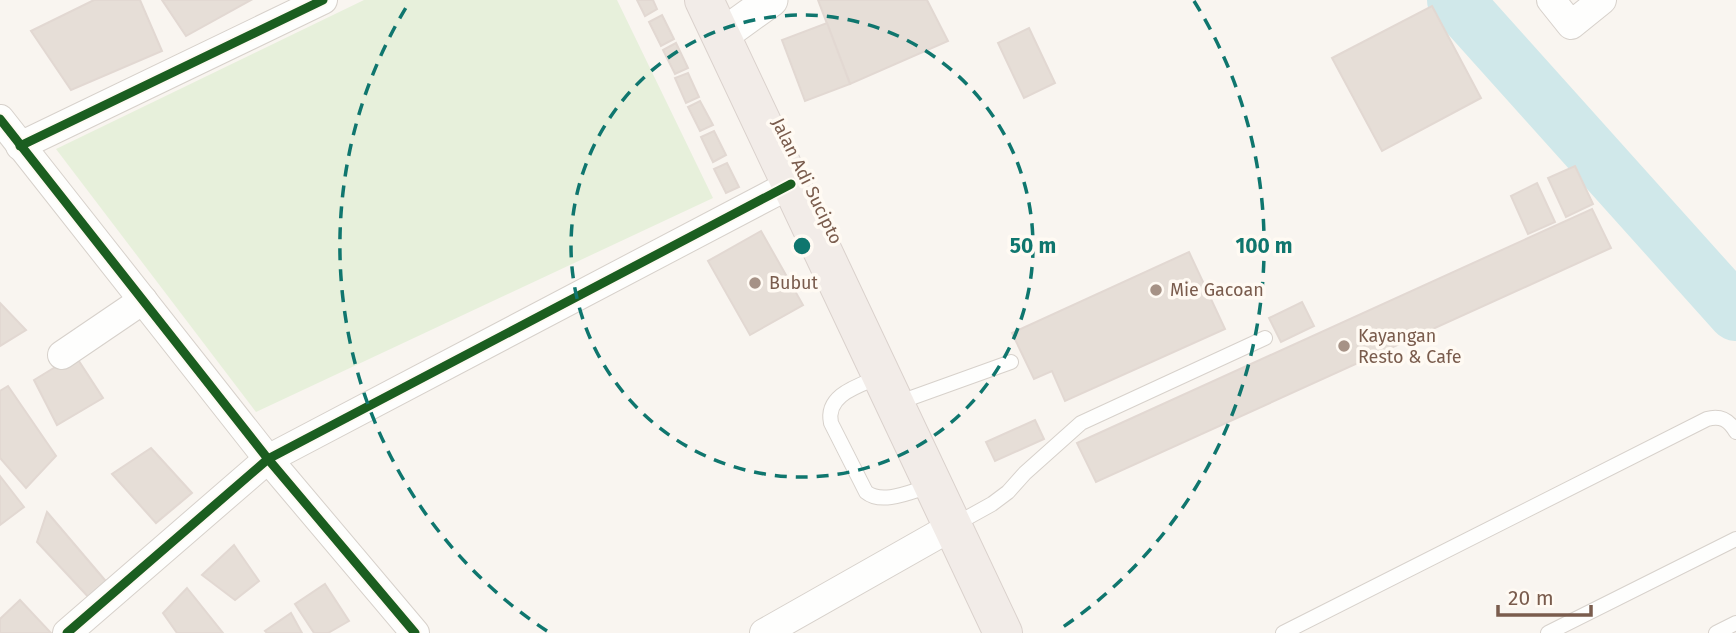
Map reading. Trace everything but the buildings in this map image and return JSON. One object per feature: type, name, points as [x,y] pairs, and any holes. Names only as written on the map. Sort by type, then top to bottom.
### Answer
[{"type":"highway","name":"Jalan Adi Sucipto","points":[[704,0],[1003,633]]},
{"type":"street","points":[[323,0],[7,132],[144,300],[268,459],[415,633]]},
{"type":"street","points":[[721,36],[771,0]]},
{"type":"street","points":[[1551,0],[1571,24],[1602,0]]},
{"type":"street","points":[[68,633],[268,459],[791,184]]},
{"type":"street","points":[[62,355],[144,300]]},
{"type":"street","points":[[764,633],[953,526]]},
{"type":"lane","points":[[953,526],[1008,492],[1025,473],[1081,423],[1265,338]]},
{"type":"lane","points":[[934,484],[894,496],[872,497],[866,492],[831,423],[831,409],[836,400],[848,391],[889,389],[1011,362]]},
{"type":"lane","points":[[1283,633],[1707,419],[1716,417],[1727,420],[1736,432]]},
{"type":"lane","points":[[1548,633],[1736,539]]},
{"type":"lane","points":[[1716,633],[1736,624]]},
{"type":"green space","points":[[364,0],[617,0],[713,198],[256,412],[56,149]]},
{"type":"waterway","points":[[1455,0],[1736,313]]},
{"type":"cycle path","points":[[20,146],[323,0]]},
{"type":"cycle path","points":[[0,119],[268,459],[415,633]]},
{"type":"cycle path","points":[[67,633],[268,459],[791,184]]},
{"type":"place","name":"Bubut","points":[[755,283]]},
{"type":"place","name":"Mie Gacoan","points":[[1156,290]]},
{"type":"place","name":"Kayangan Resto & Cafe","points":[[1344,346]]}]
